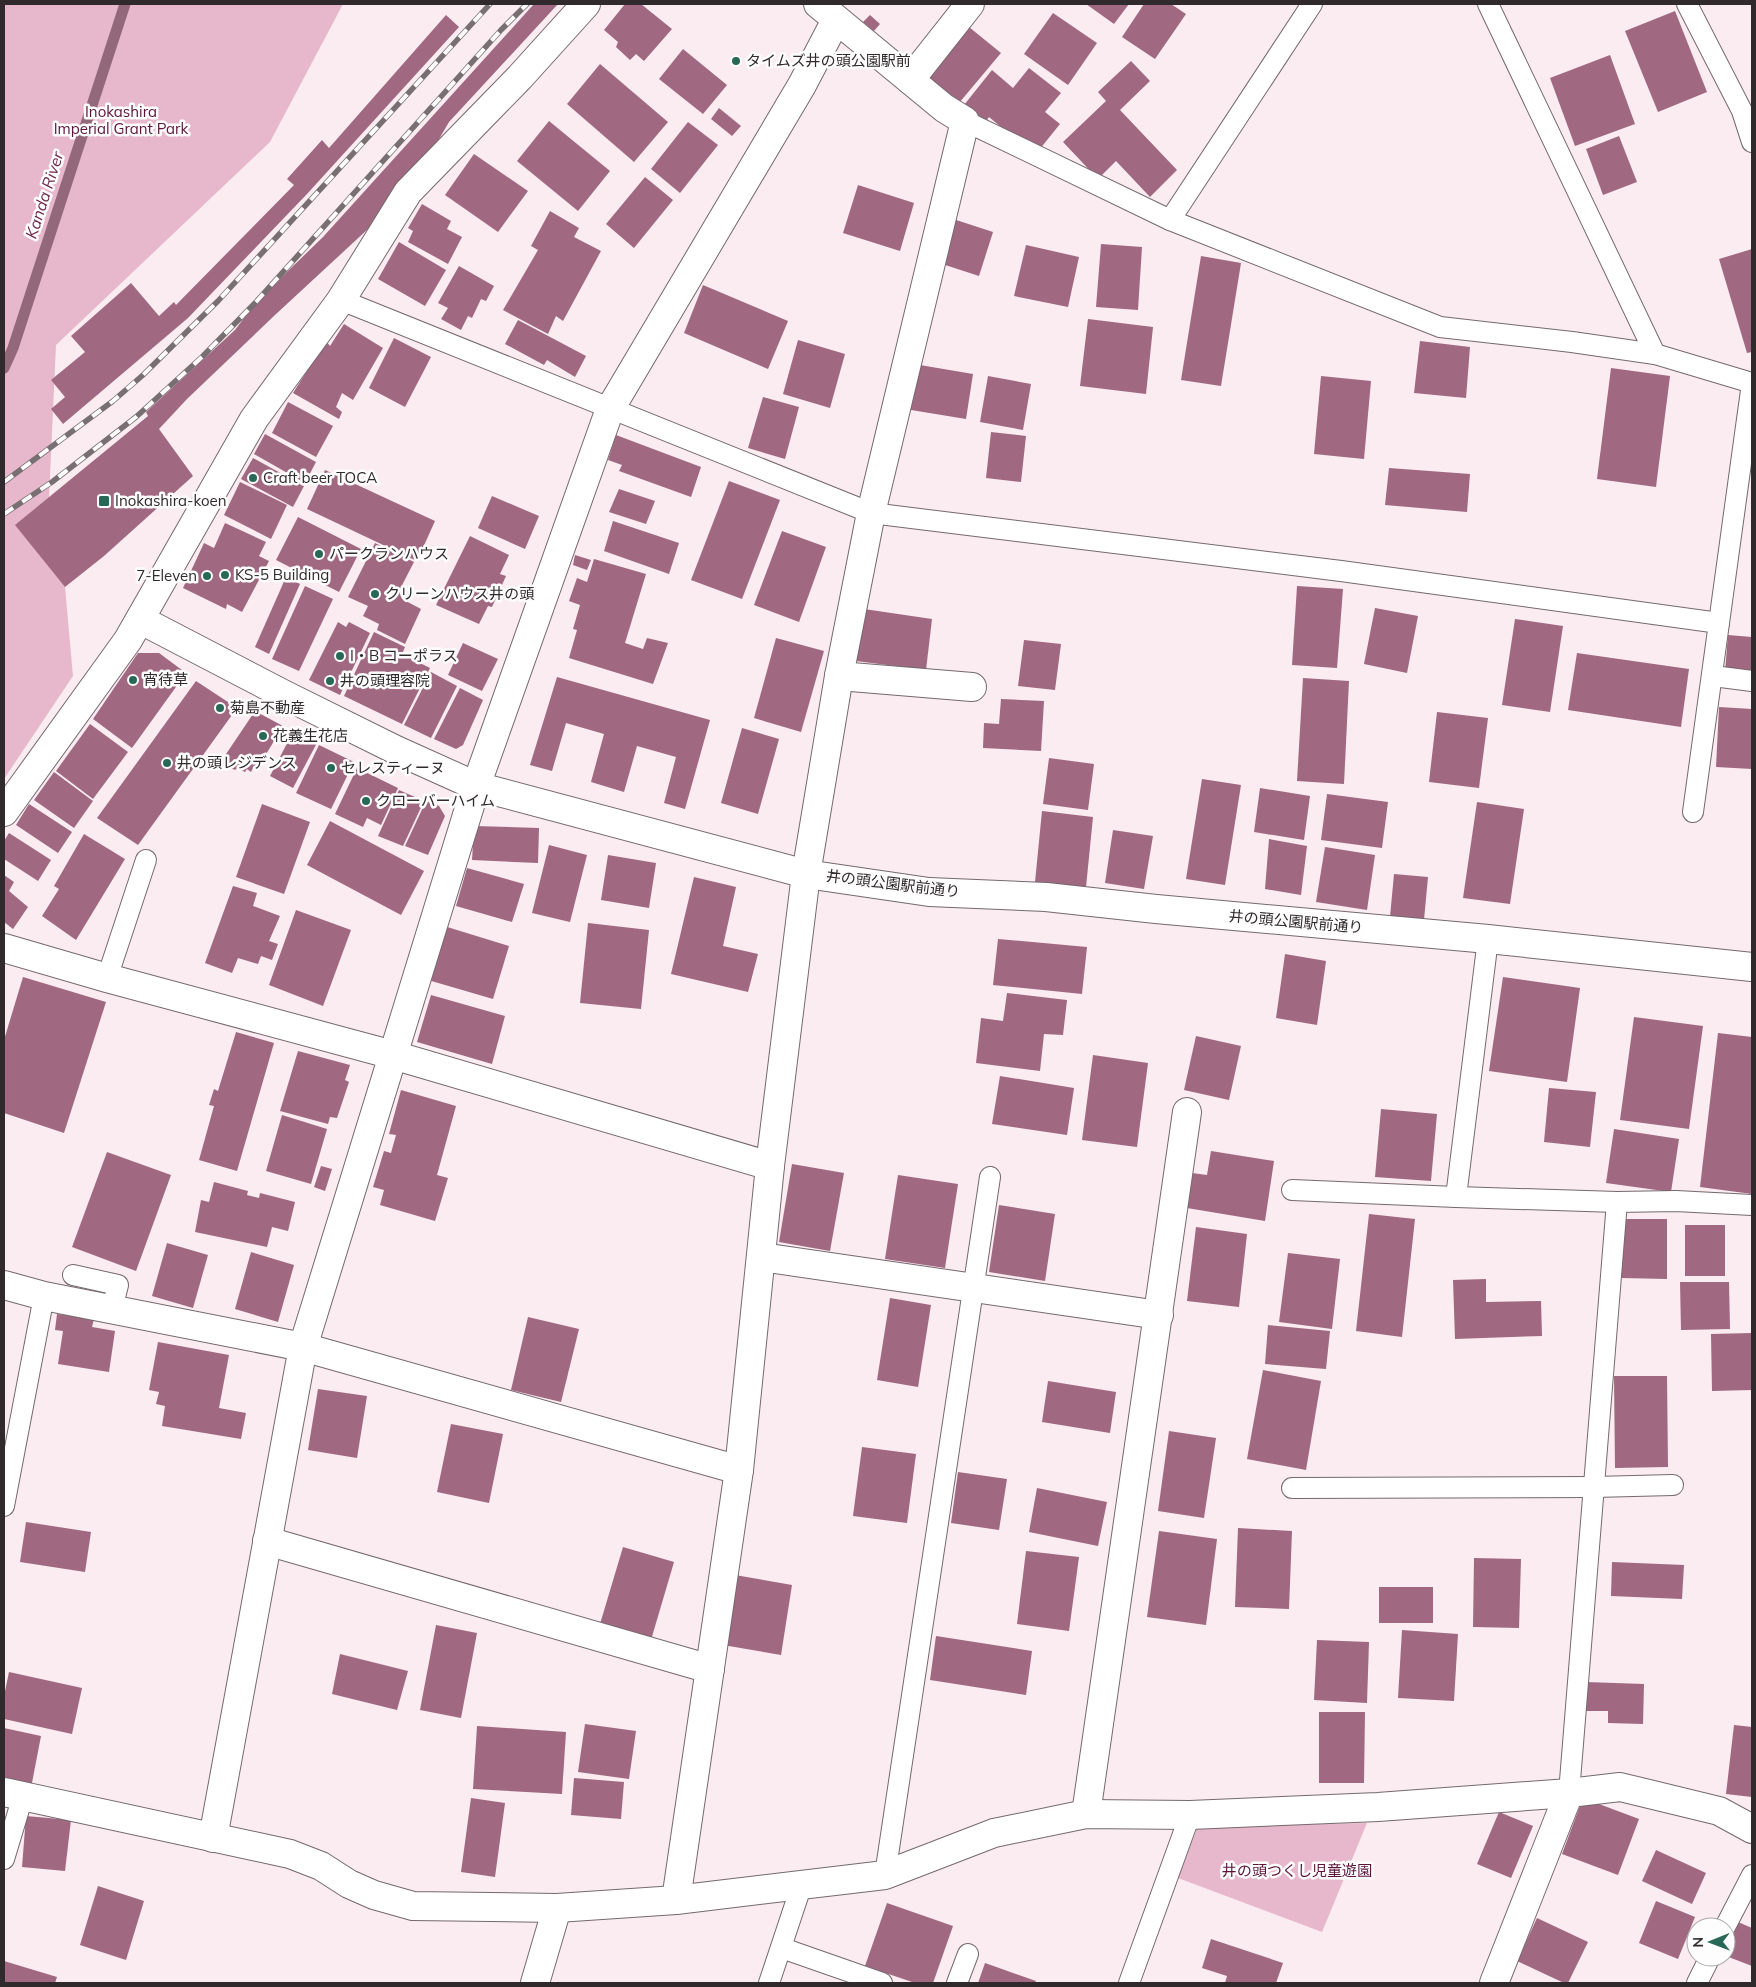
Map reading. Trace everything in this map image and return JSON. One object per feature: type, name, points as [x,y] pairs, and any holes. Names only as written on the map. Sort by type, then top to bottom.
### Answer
[{"type":"street","points":[[4,812],[104,675],[141,620],[254,419],[341,300],[408,192],[520,77],[586,4]]},
{"type":"street","points":[[910,80],[970,4]]},
{"type":"street","points":[[213,1838],[304,1347],[476,786],[610,409],[802,85],[827,12],[944,108],[965,121],[871,513],[840,676],[806,874],[770,1166],[739,1470],[676,1900]]},
{"type":"street","name":"井の頭公園駅前通り","points":[[141,620],[302,704],[396,750],[476,786],[806,874],[929,892],[1046,897],[1156,909],[1488,939],[1752,967]]},
{"type":"street","points":[[840,676],[972,687]]},
{"type":"street","points":[[4,948],[107,978],[393,1055],[770,1166]]},
{"type":"street","points":[[1086,1814],[1186,1112]]},
{"type":"street","points":[[762,1257],[1158,1315]]},
{"type":"street","points":[[4,1285],[44,1296],[304,1347],[739,1470]]},
{"type":"street","points":[[267,1541],[710,1669]]},
{"type":"street","points":[[13,1794],[290,1854],[321,1866],[349,1884],[374,1895],[413,1906],[558,1908],[676,1900],[802,1884],[835,1882],[885,1875],[994,1833],[1086,1814],[1190,1815],[1378,1807],[1569,1793],[1620,1787],[1719,1811],[1752,1829]]},
{"type":"street","points":[[1494,1983],[1569,1793]]},
{"type":"street","points":[[536,1983],[558,1908]]},
{"type":"lane","points":[[1170,220],[1312,4]]},
{"type":"lane","points":[[1488,4],[1655,354]]},
{"type":"lane","points":[[1686,4],[1742,111],[1752,142]]},
{"type":"lane","points":[[965,121],[1170,220],[1440,327],[1572,342],[1655,354],[1752,383],[1693,812]]},
{"type":"lane","points":[[341,300],[871,513],[1350,573],[1719,623]]},
{"type":"lane","points":[[1713,676],[1752,681]]},
{"type":"lane","points":[[107,978],[146,860]]},
{"type":"lane","points":[[1456,1197],[1488,939]]},
{"type":"lane","points":[[885,1875],[990,1177]]},
{"type":"lane","points":[[1292,1190],[1456,1197],[1616,1202],[1676,1201],[1752,1205]]},
{"type":"lane","points":[[1569,1793],[1616,1202]]},
{"type":"lane","points":[[73,1275],[118,1286],[112,1309]]},
{"type":"lane","points":[[4,1506],[44,1296]]},
{"type":"lane","points":[[1292,1488],[1673,1485]]},
{"type":"lane","points":[[4,1859],[13,1794]]},
{"type":"lane","points":[[1129,1983],[1190,1815]]},
{"type":"lane","points":[[1730,1917],[1752,1875]]},
{"type":"lane","points":[[769,1983],[802,1884]]},
{"type":"lane","points":[[782,1948],[882,1983]]},
{"type":"lane","points":[[957,1983],[968,1954]]},
{"type":"lane","points":[[1697,1983],[1705,1967]]},
{"type":"green space","name":"Inokashira Imperial Grant Park","points":[[4,4],[343,4],[270,142],[56,345],[49,498],[65,587],[73,676],[4,779]]},
{"type":"green space","name":"井の頭つくし児童遊園","points":[[1367,1823],[1322,1932],[1178,1878],[1198,1826]]},
{"type":"building","points":[[534,4],[558,4],[449,122],[408,192],[275,315],[187,399],[159,429],[193,476],[104,556],[65,587],[15,525],[148,416],[146,412],[235,330],[256,302],[323,237]]},
{"type":"building","points":[[625,4],[641,4],[672,29],[644,61],[636,54],[630,60],[616,47],[618,42],[604,30]]},
{"type":"building","points":[[1086,4],[1129,4],[1114,24]]},
{"type":"building","points":[[1144,4],[1171,4],[1186,14],[1155,59],[1122,37]]},
{"type":"building","points":[[1675,11],[1707,92],[1658,112],[1625,31]]},
{"type":"building","points":[[1053,13],[1097,43],[1068,85],[1024,54]]},
{"type":"building","points":[[446,15],[459,27],[307,194],[188,318],[63,424],[51,409],[65,397],[51,380],[85,352],[71,336],[131,283],[159,316],[174,302],[176,305],[294,185],[287,179],[322,140],[329,148]]},
{"type":"building","points":[[870,15],[880,24],[874,31],[863,22]]},
{"type":"building","points":[[969,27],[1001,53],[959,103],[927,77]]},
{"type":"building","points":[[683,49],[727,85],[703,114],[659,79]]},
{"type":"building","points":[[1610,55],[1635,124],[1575,146],[1550,78]]},
{"type":"building","points":[[1131,61],[1150,81],[1120,110],[1177,170],[1150,197],[1116,161],[1098,179],[1063,142],[1106,101],[1098,92]]},
{"type":"building","points":[[600,64],[668,122],[634,162],[567,104]]},
{"type":"building","points":[[1029,68],[1061,93],[1045,112],[1060,124],[1035,155],[989,117],[985,123],[964,105],[992,70],[1013,88]]},
{"type":"building","points":[[719,108],[741,126],[732,136],[711,119]]},
{"type":"building","points":[[549,121],[610,171],[578,211],[517,161]]},
{"type":"building","points":[[688,122],[718,145],[680,193],[651,169]]},
{"type":"building","points":[[1619,136],[1637,182],[1603,195],[1586,149]]},
{"type":"building","points":[[474,154],[528,191],[498,232],[445,195]]},
{"type":"building","points":[[645,177],[673,200],[634,248],[606,224]]},
{"type":"building","points":[[858,185],[914,203],[900,251],[843,233]]},
{"type":"building","points":[[422,204],[451,221],[447,229],[462,237],[448,264],[408,242],[413,231],[408,228]]},
{"type":"building","points":[[550,211],[579,228],[574,237],[601,251],[563,321],[556,316],[548,334],[503,310],[538,250],[531,246]]},
{"type":"building","points":[[950,218],[993,232],[979,276],[936,262]]},
{"type":"building","points":[[399,242],[446,270],[425,306],[378,279]]},
{"type":"building","points":[[1101,244],[1142,247],[1138,310],[1096,307]]},
{"type":"building","points":[[1026,245],[1079,257],[1068,307],[1014,296]]},
{"type":"building","points":[[1752,249],[1752,352],[1747,353],[1719,259]]},
{"type":"building","points":[[1201,256],[1241,263],[1221,386],[1181,380]]},
{"type":"building","points":[[459,266],[494,286],[486,301],[481,299],[472,318],[468,316],[461,330],[441,319],[448,308],[438,303]]},
{"type":"building","points":[[703,285],[788,321],[768,369],[684,333]]},
{"type":"building","points":[[1088,319],[1153,327],[1146,394],[1080,386]]},
{"type":"building","points":[[518,320],[586,356],[575,377],[547,360],[544,365],[505,344]]},
{"type":"building","points":[[344,324],[383,348],[353,400],[342,393],[336,407],[342,412],[339,419],[293,393],[326,341],[330,346]]},
{"type":"building","points":[[394,338],[431,357],[405,407],[369,388]]},
{"type":"building","points":[[798,340],[845,354],[830,408],[783,394]]},
{"type":"building","points":[[1420,341],[1470,347],[1466,398],[1414,393]]},
{"type":"building","points":[[914,364],[973,374],[966,419],[905,409]]},
{"type":"building","points":[[1611,368],[1670,376],[1656,487],[1597,479]]},
{"type":"building","points":[[988,376],[1031,384],[1023,430],[980,422]]},
{"type":"building","points":[[1321,376],[1371,381],[1364,459],[1314,454]]},
{"type":"building","points":[[763,397],[799,407],[785,459],[748,448]]},
{"type":"building","points":[[288,402],[333,426],[316,457],[272,433]]},
{"type":"building","points":[[991,432],[1026,436],[1021,482],[986,478]]},
{"type":"building","points":[[265,434],[316,462],[305,483],[254,454]]},
{"type":"building","points":[[616,435],[701,467],[691,497],[619,471],[622,465],[608,460]]},
{"type":"building","points":[[253,458],[304,486],[293,507],[241,479]]},
{"type":"building","points":[[1389,468],[1470,474],[1467,512],[1385,505]]},
{"type":"building","points":[[325,470],[435,521],[417,561],[307,509]]},
{"type":"building","points":[[729,481],[780,500],[742,599],[691,580]]},
{"type":"building","points":[[240,482],[287,505],[271,539],[224,515]]},
{"type":"building","points":[[619,489],[655,501],[646,524],[609,512]]},
{"type":"building","points":[[492,496],[539,516],[525,549],[478,528]]},
{"type":"building","name":"パークランハウス","points":[[298,517],[361,549],[339,592],[276,560]]},
{"type":"building","points":[[613,521],[679,543],[669,574],[604,551]]},
{"type":"building","name":"KS-5 Building","points":[[225,523],[266,542],[259,556],[269,561],[242,612],[227,604],[226,609],[183,588],[204,543],[214,548]]},
{"type":"building","points":[[782,531],[826,547],[799,622],[754,605]]},
{"type":"building","points":[[470,536],[509,555],[500,574],[506,576],[492,607],[488,606],[479,624],[436,605]]},
{"type":"building","name":"クリーンハウス井の頭","points":[[375,543],[414,562],[399,591],[402,599],[421,609],[405,644],[377,630],[379,624],[363,616],[368,606],[348,597]]},
{"type":"building","points":[[575,555],[591,560],[587,570],[573,565]]},
{"type":"building","points":[[594,559],[646,574],[625,643],[643,649],[647,638],[668,643],[653,684],[569,658],[577,630],[573,629],[580,605],[569,601],[577,578],[587,582]]},
{"type":"building","points":[[286,577],[300,584],[269,654],[255,647]]},
{"type":"building","points":[[305,586],[333,599],[299,671],[272,659]]},
{"type":"building","points":[[1297,586],[1343,589],[1337,668],[1292,665]]},
{"type":"building","points":[[1375,608],[1418,616],[1407,673],[1364,664]]},
{"type":"building","points":[[864,609],[932,619],[926,670],[856,661]]},
{"type":"building","points":[[1515,619],[1563,626],[1550,712],[1502,705]]},
{"type":"building","name":"I・B コーポラス","points":[[338,622],[346,627],[349,622],[370,633],[340,695],[309,680]]},
{"type":"building","points":[[374,632],[405,647],[402,654],[430,668],[402,724],[344,696]]},
{"type":"building","points":[[1728,635],[1752,637],[1752,675],[1725,672]]},
{"type":"building","points":[[776,638],[824,651],[801,732],[754,718]]},
{"type":"building","points":[[1024,640],[1061,644],[1055,690],[1018,686]]},
{"type":"building","points":[[463,643],[498,659],[482,691],[448,675]]},
{"type":"building","points":[[138,653],[159,653],[186,673],[132,748],[93,719]]},
{"type":"building","points":[[1577,653],[1689,669],[1681,727],[1568,710]]},
{"type":"building","points":[[431,672],[457,686],[431,738],[404,725]]},
{"type":"building","points":[[557,677],[710,720],[685,809],[664,803],[676,757],[637,746],[624,792],[591,782],[604,734],[566,723],[552,771],[530,765]]},
{"type":"building","points":[[1303,678],[1349,681],[1344,784],[1297,781]]},
{"type":"building","name":"井の頭レジデンス","points":[[196,681],[237,708],[138,845],[97,818]]},
{"type":"building","points":[[460,688],[483,700],[463,745],[456,749],[434,739]]},
{"type":"building","points":[[1001,699],[1044,701],[1041,751],[983,748],[984,723],[999,724]]},
{"type":"building","points":[[1719,707],[1752,709],[1752,769],[1716,767]]},
{"type":"building","points":[[255,711],[283,726],[256,771],[253,768],[251,772],[247,769],[245,772],[237,768],[235,770],[220,763]]},
{"type":"building","points":[[1437,712],[1488,718],[1479,788],[1429,782]]},
{"type":"building","points":[[90,724],[128,752],[93,799],[56,771]]},
{"type":"building","points":[[742,728],[779,739],[758,814],[721,803]]},
{"type":"building","points":[[294,730],[318,741],[293,788],[270,776]]},
{"type":"building","points":[[319,745],[354,762],[331,809],[296,793]]},
{"type":"building","points":[[1049,758],[1094,764],[1088,810],[1043,804]]},
{"type":"building","name":"クローバーハイム","points":[[357,768],[398,788],[381,825],[367,818],[363,827],[335,814]]},
{"type":"building","points":[[54,772],[93,801],[74,828],[34,800]]},
{"type":"building","points":[[1202,779],[1241,785],[1225,885],[1186,879]]},
{"type":"building","points":[[1260,788],[1310,796],[1304,840],[1254,832]]},
{"type":"building","points":[[399,790],[424,801],[403,846],[378,836]]},
{"type":"building","points":[[1327,794],[1388,802],[1382,848],[1321,840]]},
{"type":"building","points":[[426,801],[439,806],[445,816],[428,855],[405,846]]},
{"type":"building","points":[[1477,802],[1524,809],[1510,904],[1463,898]]},
{"type":"building","points":[[29,804],[72,832],[58,853],[16,825]]},
{"type":"building","points":[[262,804],[310,822],[284,894],[236,877]]},
{"type":"building","points":[[1042,811],[1093,817],[1086,887],[1035,882]]},
{"type":"building","points":[[330,821],[424,871],[401,915],[307,865]]},
{"type":"building","points":[[474,826],[539,828],[538,863],[472,860]]},
{"type":"building","points":[[1113,830],[1153,836],[1144,889],[1105,883]]},
{"type":"building","points":[[9,833],[51,860],[38,881],[4,859],[4,841]]},
{"type":"building","points":[[84,834],[125,859],[76,940],[42,916],[59,889],[54,886]]},
{"type":"building","points":[[1269,839],[1307,846],[1301,895],[1265,889]]},
{"type":"building","points":[[549,845],[587,855],[570,922],[532,913]]},
{"type":"building","points":[[1325,847],[1375,855],[1367,910],[1316,902]]},
{"type":"building","points":[[608,855],[656,863],[649,908],[601,900]]},
{"type":"building","points":[[467,868],[524,884],[512,922],[456,906]]},
{"type":"building","points":[[1394,874],[1428,877],[1424,920],[1390,917]]},
{"type":"building","points":[[4,875],[14,882],[9,891],[28,907],[13,929],[4,922]]},
{"type":"building","points":[[694,877],[736,887],[723,946],[758,954],[748,992],[671,974]]},
{"type":"building","points":[[233,886],[257,893],[253,906],[280,916],[269,941],[278,944],[272,960],[261,956],[258,964],[238,958],[232,973],[205,963]]},
{"type":"building","points":[[296,910],[351,930],[323,1006],[269,985]]},
{"type":"building","points":[[588,923],[649,930],[641,1009],[580,1003]]},
{"type":"building","points":[[444,926],[509,946],[493,999],[428,980]]},
{"type":"building","points":[[998,939],[1087,947],[1082,994],[993,985]]},
{"type":"building","points":[[1285,954],[1326,961],[1317,1025],[1276,1018]]},
{"type":"building","points":[[23,977],[106,1002],[64,1133],[4,1113],[4,1040]]},
{"type":"building","points":[[1503,977],[1580,988],[1567,1082],[1489,1071]]},
{"type":"building","points":[[1007,993],[1067,1000],[1063,1035],[1044,1034],[1040,1071],[976,1063],[981,1018],[1003,1021]]},
{"type":"building","points":[[431,995],[505,1016],[492,1064],[417,1042]]},
{"type":"building","points":[[1634,1017],[1703,1026],[1689,1129],[1620,1120]]},
{"type":"building","points":[[236,1032],[274,1043],[237,1171],[199,1160],[214,1106],[209,1105],[214,1089],[218,1091]]},
{"type":"building","points":[[1718,1033],[1752,1037],[1752,1194],[1700,1187]]},
{"type":"building","points":[[1196,1036],[1241,1046],[1229,1100],[1184,1090]]},
{"type":"building","points":[[298,1051],[350,1065],[345,1080],[349,1082],[337,1118],[330,1117],[328,1124],[280,1111]]},
{"type":"building","points":[[1093,1055],[1148,1063],[1137,1147],[1082,1140]]},
{"type":"building","points":[[1000,1076],[1074,1088],[1067,1135],[992,1124]]},
{"type":"building","points":[[1549,1088],[1596,1092],[1590,1147],[1544,1142]]},
{"type":"building","points":[[401,1090],[456,1106],[437,1175],[448,1178],[435,1221],[380,1205],[384,1190],[373,1187],[384,1151],[391,1153],[396,1135],[389,1134]]},
{"type":"building","points":[[1381,1109],[1437,1114],[1431,1181],[1375,1177]]},
{"type":"building","points":[[282,1115],[327,1129],[311,1184],[266,1171]]},
{"type":"building","points":[[1614,1129],[1679,1139],[1671,1192],[1606,1183]]},
{"type":"building","points":[[1211,1151],[1274,1161],[1265,1221],[1187,1208],[1192,1173],[1207,1175]]},
{"type":"building","points":[[107,1152],[171,1175],[136,1271],[72,1247]]},
{"type":"building","points":[[792,1164],[844,1173],[830,1251],[779,1242]]},
{"type":"building","points":[[321,1166],[332,1169],[325,1191],[314,1187]]},
{"type":"building","points":[[898,1175],[958,1184],[945,1268],[885,1259]]},
{"type":"building","points":[[214,1182],[248,1191],[247,1195],[259,1198],[260,1193],[295,1202],[288,1231],[272,1227],[267,1247],[195,1232],[201,1200],[209,1202]]},
{"type":"building","points":[[999,1205],[1055,1214],[1045,1281],[989,1272]]},
{"type":"building","points":[[1369,1214],[1415,1219],[1402,1337],[1356,1331]]},
{"type":"building","points":[[1621,1219],[1667,1219],[1667,1279],[1621,1278]]},
{"type":"building","points":[[1685,1225],[1725,1225],[1725,1276],[1685,1276]]},
{"type":"building","points":[[1196,1227],[1247,1234],[1239,1307],[1187,1301]]},
{"type":"building","points":[[167,1243],[208,1255],[193,1308],[152,1296]]},
{"type":"building","points":[[251,1252],[294,1265],[278,1322],[235,1309]]},
{"type":"building","points":[[1288,1253],[1340,1259],[1332,1329],[1279,1322]]},
{"type":"building","points":[[1486,1279],[1486,1302],[1541,1301],[1542,1336],[1455,1339],[1453,1280]]},
{"type":"building","points":[[1680,1282],[1729,1282],[1730,1329],[1681,1330]]},
{"type":"building","points":[[890,1298],[931,1305],[918,1387],[877,1380]]},
{"type":"building","points":[[57,1314],[94,1319],[92,1327],[115,1331],[109,1372],[58,1364],[63,1331],[55,1330]]},
{"type":"building","points":[[528,1317],[579,1329],[561,1402],[511,1390]]},
{"type":"building","points":[[1268,1325],[1330,1331],[1326,1369],[1265,1364]]},
{"type":"building","points":[[1752,1333],[1752,1390],[1712,1391],[1711,1334]]},
{"type":"building","points":[[158,1342],[229,1355],[219,1408],[246,1413],[241,1439],[162,1426],[165,1406],[156,1404],[159,1392],[149,1390]]},
{"type":"building","points":[[1263,1370],[1321,1381],[1306,1470],[1247,1459]]},
{"type":"building","points":[[1614,1376],[1667,1376],[1668,1467],[1615,1468]]},
{"type":"building","points":[[1048,1381],[1116,1392],[1110,1433],[1042,1422]]},
{"type":"building","points":[[318,1389],[367,1396],[357,1458],[308,1450]]},
{"type":"building","points":[[451,1424],[503,1434],[489,1503],[437,1492]]},
{"type":"building","points":[[1169,1431],[1216,1438],[1204,1518],[1158,1511]]},
{"type":"building","points":[[862,1447],[916,1454],[907,1523],[853,1516]]},
{"type":"building","points":[[958,1472],[1007,1479],[999,1530],[951,1523]]},
{"type":"building","points":[[1037,1488],[1107,1502],[1098,1546],[1029,1532]]},
{"type":"building","points":[[26,1522],[91,1532],[85,1572],[20,1562]]},
{"type":"building","points":[[1238,1528],[1292,1531],[1289,1609],[1235,1607]]},
{"type":"building","points":[[1159,1531],[1217,1539],[1206,1625],[1147,1617]]},
{"type":"building","points":[[623,1547],[674,1562],[651,1640],[600,1624]]},
{"type":"building","points":[[1026,1551],[1079,1557],[1069,1631],[1017,1624]]},
{"type":"building","points":[[1474,1558],[1521,1559],[1519,1628],[1473,1627]]},
{"type":"building","points":[[1612,1562],[1684,1565],[1682,1599],[1611,1596]]},
{"type":"building","points":[[735,1575],[792,1585],[781,1655],[723,1645]]},
{"type":"building","points":[[1379,1587],[1433,1587],[1433,1623],[1379,1623]]},
{"type":"building","points":[[436,1625],[477,1633],[461,1718],[420,1710]]},
{"type":"building","points":[[1402,1630],[1458,1634],[1454,1701],[1398,1698]]},
{"type":"building","points":[[936,1636],[1032,1651],[1026,1695],[930,1680]]},
{"type":"building","points":[[1317,1640],[1369,1642],[1367,1703],[1314,1700]]},
{"type":"building","points":[[340,1654],[408,1671],[397,1710],[332,1694]]},
{"type":"building","points":[[9,1672],[82,1688],[72,1734],[4,1719],[4,1696]]},
{"type":"building","points":[[1586,1682],[1644,1684],[1643,1724],[1608,1723],[1608,1711],[1585,1711]]},
{"type":"building","points":[[1319,1712],[1365,1712],[1364,1783],[1319,1783]]},
{"type":"building","points":[[585,1724],[636,1731],[629,1779],[578,1772]]},
{"type":"building","points":[[1734,1725],[1752,1727],[1752,1797],[1726,1794]]},
{"type":"building","points":[[477,1726],[566,1732],[562,1794],[473,1789]]},
{"type":"building","points":[[4,1728],[41,1736],[31,1788],[4,1782]]},
{"type":"building","points":[[574,1778],[624,1782],[621,1819],[571,1815]]},
{"type":"building","points":[[471,1798],[505,1803],[495,1877],[461,1872]]},
{"type":"building","points":[[1583,1798],[1639,1819],[1618,1875],[1562,1854]]},
{"type":"building","points":[[1499,1812],[1533,1826],[1511,1878],[1477,1864]]},
{"type":"building","points":[[26,1816],[71,1820],[65,1871],[22,1867]]},
{"type":"building","points":[[1656,1850],[1706,1873],[1692,1904],[1642,1881]]},
{"type":"building","points":[[98,1886],[144,1901],[126,1960],[80,1945]]},
{"type":"building","points":[[1656,1901],[1695,1917],[1686,1917],[1686,1939],[1678,1959],[1639,1943]]},
{"type":"building","points":[[887,1903],[953,1926],[933,1983],[915,1983],[865,1966]]},
{"type":"building","points":[[1537,1918],[1588,1942],[1568,1983],[1564,1983],[1517,1961]]},
{"type":"building","points":[[1738,1922],[1752,1928],[1752,1966],[1736,1960],[1736,1928]]},
{"type":"building","points":[[1211,1939],[1283,1963],[1276,1983],[1225,1983],[1227,1976],[1202,1968]]},
{"type":"building","points":[[4,1961],[57,1977],[55,1983],[4,1983]]},
{"type":"building","points":[[985,1963],[1036,1981],[1035,1983],[978,1983]]},
{"type":"waterway","name":"Kanda River","points":[[4,368],[13,348],[125,4]]},
{"type":"railway","points":[[4,482],[113,401],[143,375],[218,301],[490,4]]},
{"type":"railway","points":[[4,514],[52,482],[136,417],[202,357],[256,302],[501,30],[527,4]]},
{"type":"place","name":"タイムズ井の頭公園駅前","points":[[736,61]]},
{"type":"place","name":"Craft beer TOCA","points":[[253,478]]},
{"type":"place","name":"Inokashira-koen","points":[[104,501]]},
{"type":"place","name":"パークランハウス","points":[[319,554]]},
{"type":"place","name":"KS-5 Building","points":[[225,575]]},
{"type":"place","name":"7-Eleven","points":[[207,576]]},
{"type":"place","name":"クリーンハウス井の頭","points":[[375,594]]},
{"type":"place","name":"I・B コーポラス","points":[[340,656]]},
{"type":"place","name":"宵待草","points":[[133,680]]},
{"type":"place","name":"井の頭理容院","points":[[330,681]]},
{"type":"place","name":"菊島不動産","points":[[220,708]]},
{"type":"place","name":"花義生花店","points":[[263,736]]},
{"type":"place","name":"井の頭レジデンス","points":[[167,763]]},
{"type":"place","name":"セレスティーヌ","points":[[331,768]]},
{"type":"place","name":"クローバーハイム","points":[[366,801]]}]
